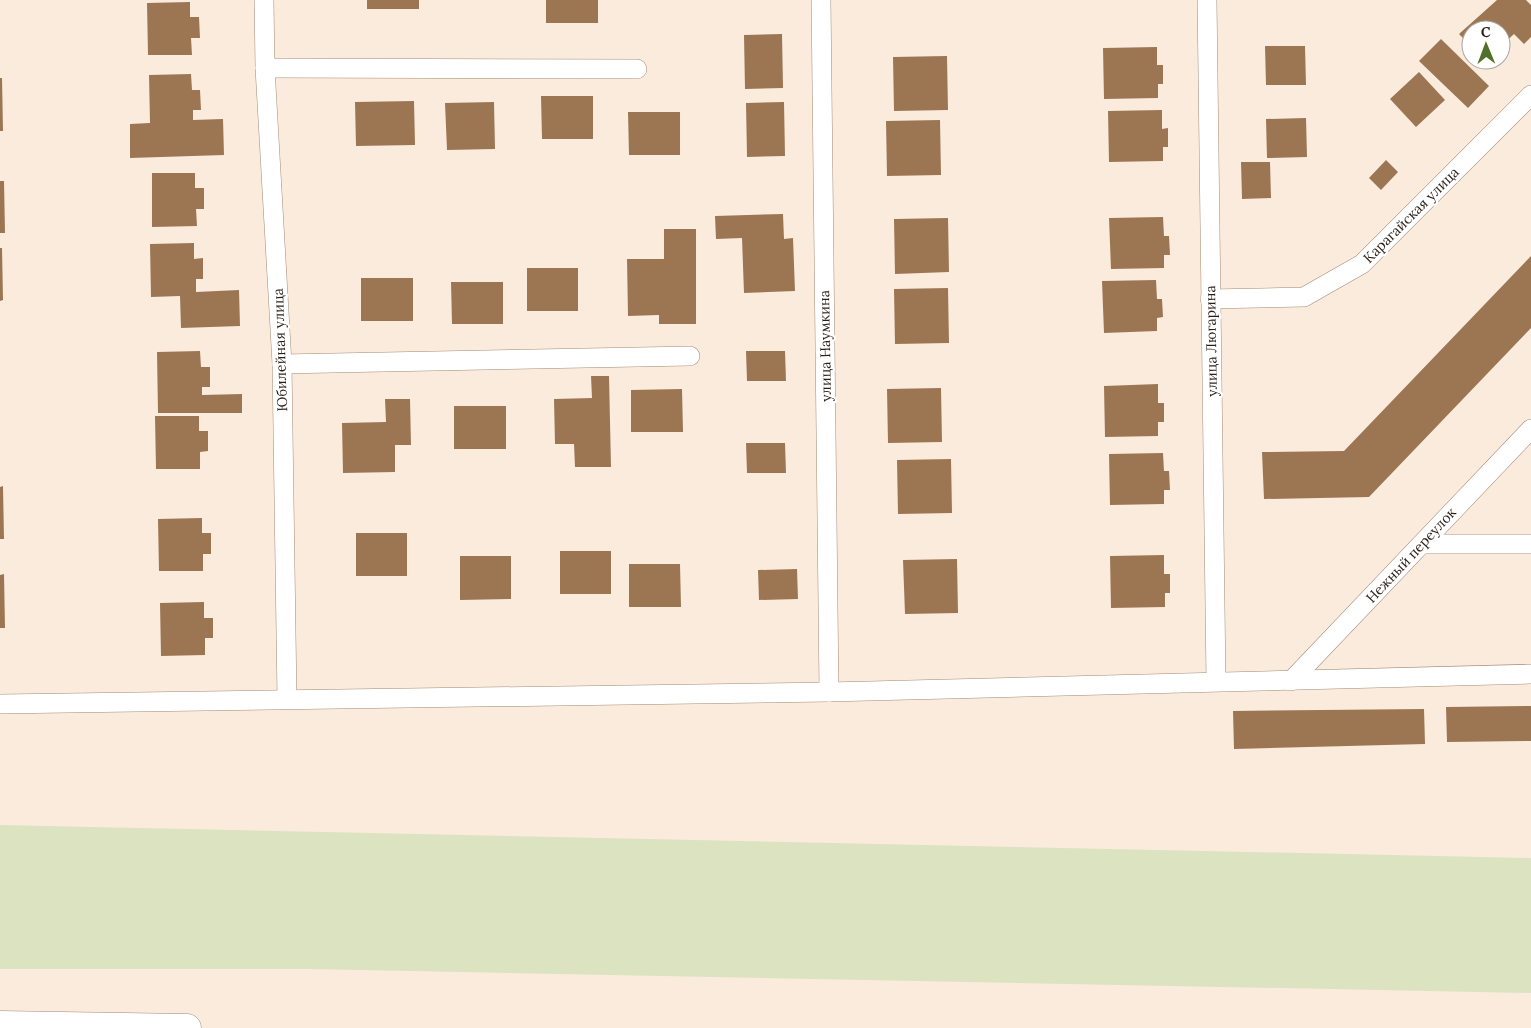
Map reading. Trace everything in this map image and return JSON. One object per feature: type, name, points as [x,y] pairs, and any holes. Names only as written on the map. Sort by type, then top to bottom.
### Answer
[{"type":"main road","points":[[0,1025],[187,1028]]},
{"type":"street","name":"Юбилейная улица","points":[[264,0],[265,68],[282,364],[287,699]]},
{"type":"street","name":"улица Наумкина","points":[[821,0],[829,692]]},
{"type":"street","name":"улица Люгарина","points":[[1207,0],[1216,681]]},
{"type":"street","points":[[265,68],[637,69]]},
{"type":"street","name":"Карагайская улица","points":[[1210,299],[1304,297],[1362,264],[1531,95]]},
{"type":"street","points":[[282,364],[690,356]]},
{"type":"street","name":"Нежный переулок","points":[[1292,681],[1531,429]]},
{"type":"street","points":[[1422,544],[1531,544]]},
{"type":"street","points":[[0,704],[829,692],[1531,674]]},
{"type":"green space","points":[[0,825],[1531,858],[1531,993],[309,969],[0,969]]},
{"type":"building","points":[[367,0],[419,0],[419,9],[367,9]]},
{"type":"building","points":[[546,0],[598,0],[598,23],[546,23]]},
{"type":"building","points":[[1497,0],[1526,0],[1531,5],[1531,37],[1524,44],[1514,34],[1511,37],[1511,20],[1475,20]]},
{"type":"building","points":[[190,2],[190,17],[199,17],[200,38],[191,38],[192,55],[148,55],[147,3]]},
{"type":"building","points":[[782,34],[783,88],[745,89],[744,35]]},
{"type":"building","points":[[1441,39],[1461,59],[1461,70],[1473,70],[1489,86],[1468,108],[1419,61]]},
{"type":"building","points":[[1265,46],[1305,46],[1306,85],[1266,85]]},
{"type":"building","points":[[1157,47],[1157,65],[1163,65],[1163,84],[1158,84],[1158,98],[1104,99],[1103,48]]},
{"type":"building","points":[[947,56],[948,110],[894,111],[893,57]]},
{"type":"building","points":[[1419,72],[1445,100],[1416,127],[1390,99]]},
{"type":"building","points":[[191,74],[192,90],[200,90],[201,110],[193,110],[193,120],[223,119],[224,155],[130,158],[130,124],[150,123],[149,75]]},
{"type":"building","points":[[0,78],[2,78],[3,131],[0,131]]},
{"type":"building","points":[[541,96],[593,96],[593,139],[542,139]]},
{"type":"building","points":[[414,101],[415,145],[356,146],[355,102]]},
{"type":"building","points":[[494,102],[495,149],[447,150],[445,103]]},
{"type":"building","points":[[784,102],[785,156],[747,157],[746,103]]},
{"type":"building","points":[[1162,110],[1162,129],[1168,128],[1168,147],[1163,147],[1163,161],[1109,162],[1108,111]]},
{"type":"building","points":[[628,112],[680,112],[680,155],[629,155]]},
{"type":"building","points":[[1306,118],[1307,157],[1267,158],[1266,119]]},
{"type":"building","points":[[940,120],[941,175],[887,176],[886,121]]},
{"type":"building","points":[[1386,160],[1398,172],[1381,190],[1369,178]]},
{"type":"building","points":[[1241,162],[1270,162],[1271,198],[1242,199]]},
{"type":"building","points":[[152,173],[195,173],[195,188],[204,188],[204,209],[196,209],[197,226],[152,227]]},
{"type":"building","points":[[0,181],[4,181],[5,233],[0,233]]},
{"type":"building","points":[[783,214],[784,239],[793,238],[795,291],[744,293],[742,238],[716,239],[715,216]]},
{"type":"building","points":[[1163,217],[1164,236],[1169,236],[1170,255],[1164,255],[1164,268],[1111,269],[1109,218]]},
{"type":"building","points":[[948,218],[949,272],[895,274],[894,219]]},
{"type":"building","points":[[664,229],[696,229],[696,324],[659,324],[659,315],[628,316],[627,259],[664,259]]},
{"type":"building","points":[[194,243],[194,259],[203,258],[203,279],[196,279],[196,292],[239,290],[240,326],[181,328],[180,296],[151,297],[150,244]]},
{"type":"building","points":[[0,248],[2,248],[3,300],[0,301]]},
{"type":"building","points":[[1531,256],[1531,328],[1369,497],[1264,499],[1262,452],[1344,451]]},
{"type":"building","points":[[527,268],[578,268],[578,311],[527,311]]},
{"type":"building","points":[[361,278],[413,278],[413,321],[361,321]]},
{"type":"building","points":[[1156,280],[1157,299],[1162,299],[1163,317],[1157,318],[1157,331],[1104,333],[1102,281]]},
{"type":"building","points":[[451,282],[503,282],[503,324],[452,324]]},
{"type":"building","points":[[948,288],[949,343],[895,344],[894,289]]},
{"type":"building","points":[[200,351],[201,367],[210,367],[210,387],[202,387],[202,395],[242,394],[242,413],[158,413],[157,352]]},
{"type":"building","points":[[746,351],[785,351],[786,381],[747,381]]},
{"type":"building","points":[[591,376],[609,376],[611,467],[575,467],[574,444],[555,444],[554,399],[592,398]]},
{"type":"building","points":[[1158,384],[1158,403],[1164,403],[1164,422],[1158,422],[1158,436],[1105,437],[1104,386]]},
{"type":"building","points":[[941,388],[942,442],[888,443],[887,389]]},
{"type":"building","points":[[682,389],[683,432],[631,432],[631,390]]},
{"type":"building","points":[[385,399],[410,399],[411,445],[395,445],[395,472],[343,473],[342,423],[386,422]]},
{"type":"building","points":[[454,406],[506,406],[506,449],[454,449]]},
{"type":"building","points":[[155,416],[199,416],[199,431],[208,431],[208,451],[200,452],[200,469],[156,469]]},
{"type":"building","points":[[746,443],[785,443],[786,473],[747,473]]},
{"type":"building","points":[[1163,453],[1164,471],[1169,471],[1170,490],[1164,490],[1164,504],[1110,505],[1109,454]]},
{"type":"building","points":[[951,459],[952,513],[898,514],[897,460]]},
{"type":"building","points":[[3,486],[4,539],[0,539],[0,487]]},
{"type":"building","points":[[202,518],[202,533],[211,533],[211,554],[203,554],[203,571],[159,571],[158,519]]},
{"type":"building","points":[[356,533],[407,533],[407,576],[356,576]]},
{"type":"building","points":[[560,551],[611,551],[611,594],[560,594]]},
{"type":"building","points":[[1164,555],[1164,574],[1170,574],[1170,593],[1165,593],[1165,607],[1111,608],[1110,556]]},
{"type":"building","points":[[460,556],[511,556],[511,599],[460,600]]},
{"type":"building","points":[[957,559],[958,613],[905,614],[903,560]]},
{"type":"building","points":[[629,564],[680,564],[681,607],[629,607]]},
{"type":"building","points":[[797,569],[798,599],[759,600],[758,570]]},
{"type":"building","points":[[4,574],[5,628],[0,628],[0,575]]},
{"type":"building","points":[[204,602],[204,618],[213,618],[213,638],[205,638],[205,655],[161,656],[160,603]]},
{"type":"building","points":[[1531,706],[1531,741],[1447,742],[1446,707]]},
{"type":"building","points":[[1424,709],[1425,744],[1234,749],[1233,711]]}]
